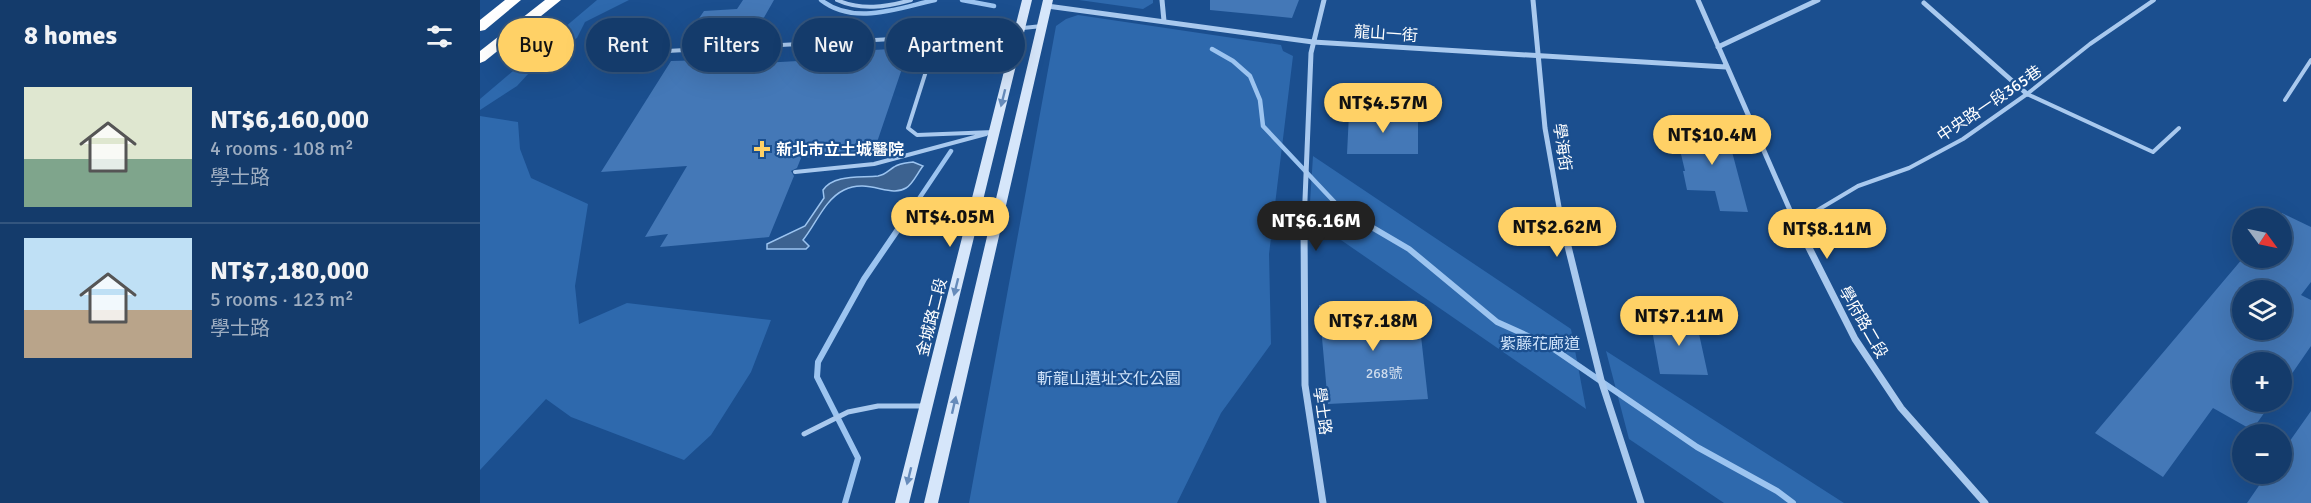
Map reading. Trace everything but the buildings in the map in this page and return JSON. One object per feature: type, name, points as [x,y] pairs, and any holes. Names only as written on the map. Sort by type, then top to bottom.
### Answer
[{"type":"highway","points":[[480,27],[514,0]]},
{"type":"highway","points":[[480,58],[554,0]]},
{"type":"main road","name":"金城路二段","points":[[1023,18],[1027,0]]},
{"type":"main road","points":[[932,503],[1047,3]]},
{"type":"main road","name":"金城路二段","points":[[902,503],[1009,72]]},
{"type":"street","points":[[1162,0],[1164,21]]},
{"type":"street","name":"學士路","points":[[1323,503],[1305,385],[1304,209],[1313,42],[1324,0]]},
{"type":"street","name":"學海街","points":[[1533,0],[1536,57],[1561,225],[1611,418],[1641,503]]},
{"type":"street","name":"學府路二段","points":[[1698,0],[1796,223],[1850,329],[1901,408],[1985,503]]},
{"type":"street","points":[[1718,47],[1818,0]]},
{"type":"street","name":"龍山一街","points":[[1047,3],[1313,42],[1726,67]]},
{"type":"street","points":[[1924,3],[2027,94]]},
{"type":"lane","points":[[837,0],[859,8],[897,4],[911,0]]},
{"type":"lane","name":"中央路一段365巷","points":[[1796,223],[1858,186],[1909,168],[1963,139],[2027,94],[2090,44],[2154,0]]},
{"type":"lane","points":[[1025,27],[1042,26]]},
{"type":"lane","points":[[670,51],[886,39]]},
{"type":"lane","points":[[2285,100],[2311,60]]},
{"type":"lane","points":[[926,72],[908,128],[917,135],[994,132]]},
{"type":"lane","points":[[2027,94],[2153,152],[2179,128]]},
{"type":"lane","points":[[795,172],[873,164],[994,132]]},
{"type":"lane","points":[[804,434],[848,411],[878,406],[926,406]]},
{"type":"green space","points":[[597,0],[629,0],[593,18],[586,18],[574,40],[574,19]]},
{"type":"green space","points":[[1079,0],[1153,0],[1153,3],[1143,9]]},
{"type":"green space","name":"斬龍山遺址文化公園","points":[[1078,15],[1281,45],[1283,51],[1293,56],[1269,254],[1271,344],[1221,413],[1177,503],[969,503],[1056,26]]},
{"type":"green space","points":[[512,72],[530,72],[517,86],[480,110],[480,99]]},
{"type":"green space","points":[[480,116],[518,122],[520,149],[531,178],[588,204],[575,286],[579,324],[627,303],[771,320],[751,372],[711,435],[684,460],[571,417],[546,399],[480,470]]},
{"type":"green space","name":"紫藤花廊道","points":[[1313,156],[1571,329],[1586,409],[1309,218]]},
{"type":"green space","name":"紫藤花廊道","points":[[1606,351],[1844,503],[1724,503],[1629,439]]},
{"type":"shaded area","points":[[913,162],[923,166],[906,188],[893,191],[862,186],[837,194],[831,199],[803,240],[809,246],[806,249],[767,249],[767,244],[805,226],[824,198],[823,190],[834,181],[885,174],[894,167]]},
{"type":"waterway","points":[[821,0],[834,8],[862,14],[877,13],[935,0]]},
{"type":"waterway","points":[[962,0],[994,6]]},
{"type":"waterway","points":[[1212,49],[1233,61],[1250,76],[1260,100],[1263,126],[1341,209],[1366,224]]},
{"type":"waterway","points":[[902,224],[951,151]]},
{"type":"waterway","points":[[845,503],[858,458],[817,377],[818,362],[864,279],[903,222]]},
{"type":"waterway","points":[[1363,222],[1409,249],[1497,322],[1548,345],[1697,447],[1777,491],[1793,503]]},
{"type":"place","name":"新北市立土城醫院","points":[[762,149]]}]
